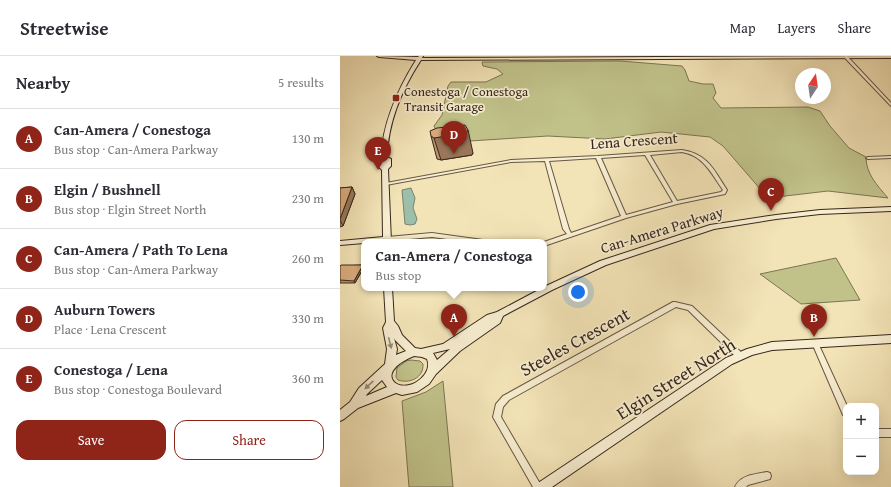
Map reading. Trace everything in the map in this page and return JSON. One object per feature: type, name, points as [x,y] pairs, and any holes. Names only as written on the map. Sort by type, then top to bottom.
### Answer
[{"type":"main road","points":[[379,56],[891,57]]},
{"type":"main road","points":[[387,239],[385,169],[382,167],[385,138],[412,69],[420,57]]},
{"type":"main road","name":"Can-Amera Parkway","points":[[547,289],[603,263],[713,227],[820,212],[891,209]]},
{"type":"main road","points":[[340,243],[361,242]]},
{"type":"main road","points":[[388,291],[390,322],[387,328],[392,349],[389,366],[385,374],[387,383],[394,389]]},
{"type":"main road","name":"Can-Amera Parkway","points":[[417,352],[445,347],[490,317],[500,314],[543,291]]},
{"type":"main road","name":"Can-Amera Parkway","points":[[432,371],[457,348],[497,321],[500,314]]},
{"type":"main road","points":[[340,416],[354,405],[394,389],[403,390],[418,386],[426,380],[432,371],[432,360],[417,352],[398,337],[394,326],[390,322]]},
{"type":"main road","name":"Elgin Street North","points":[[542,487],[729,361],[740,356],[772,346],[891,339]]},
{"type":"main road","points":[[354,405],[363,391],[397,358],[417,352]]},
{"type":"street","points":[[846,57],[891,105]]},
{"type":"street","name":"Lena Crescent","points":[[386,184],[511,161],[682,151],[696,153],[702,157],[725,190],[724,193],[676,203],[624,217],[547,243]]},
{"type":"street","points":[[647,154],[676,203]]},
{"type":"street","points":[[598,157],[624,217]]},
{"type":"street","points":[[868,158],[891,157]]},
{"type":"street","points":[[547,160],[566,229],[570,235]]},
{"type":"street","points":[[402,239],[432,235],[461,239]]},
{"type":"street","name":"Steeles Crescent","points":[[538,487],[498,417],[499,406],[506,398],[675,304],[690,308],[740,356]]},
{"type":"street","points":[[815,343],[843,405]]},
{"type":"street","points":[[879,433],[891,432]]},
{"type":"street","points":[[739,487],[746,481],[767,476]]},
{"type":"green space","points":[[620,61],[682,66],[689,81],[703,84],[713,84],[716,93],[713,98],[721,108],[808,107],[820,111],[830,126],[849,148],[866,157],[866,163],[870,174],[888,198],[828,191],[768,198],[723,146],[710,137],[661,132],[605,139],[548,136],[454,142],[437,133],[434,126],[442,115],[448,86],[451,82],[486,82],[503,74],[497,69],[483,66],[482,62]]},
{"type":"green space","points":[[836,258],[860,300],[801,304],[760,274]]},
{"type":"green space","points":[[406,361],[420,361],[423,364],[421,373],[415,379],[407,381],[398,380],[396,377],[397,368]]},
{"type":"green space","points":[[443,381],[453,487],[409,487],[402,401],[426,392]]},
{"type":"shaded area","points":[[411,188],[415,198],[413,208],[417,219],[415,224],[410,225],[405,224],[402,190]]},
{"type":"building","points":[[465,125],[468,130],[467,132],[434,138],[431,136],[430,131],[437,128]]},
{"type":"building","points":[[352,187],[340,219],[340,188]]},
{"type":"building","points":[[361,265],[361,269],[354,281],[340,280],[340,266]]},
{"type":"place","name":"Conestoga / Conestoga Transit Garage","points":[[396,98]]},
{"type":"place","name":"Auburn Towers","points":[[454,154]]},
{"type":"place","name":"Conestoga / Lena","points":[[378,170]]},
{"type":"place","name":"Can-Amera / Path To Lena","points":[[771,211]]},
{"type":"place","name":"Can-Amera / Conestoga","points":[[454,337]]},
{"type":"place","name":"Elgin / Bushnell","points":[[814,337]]}]
